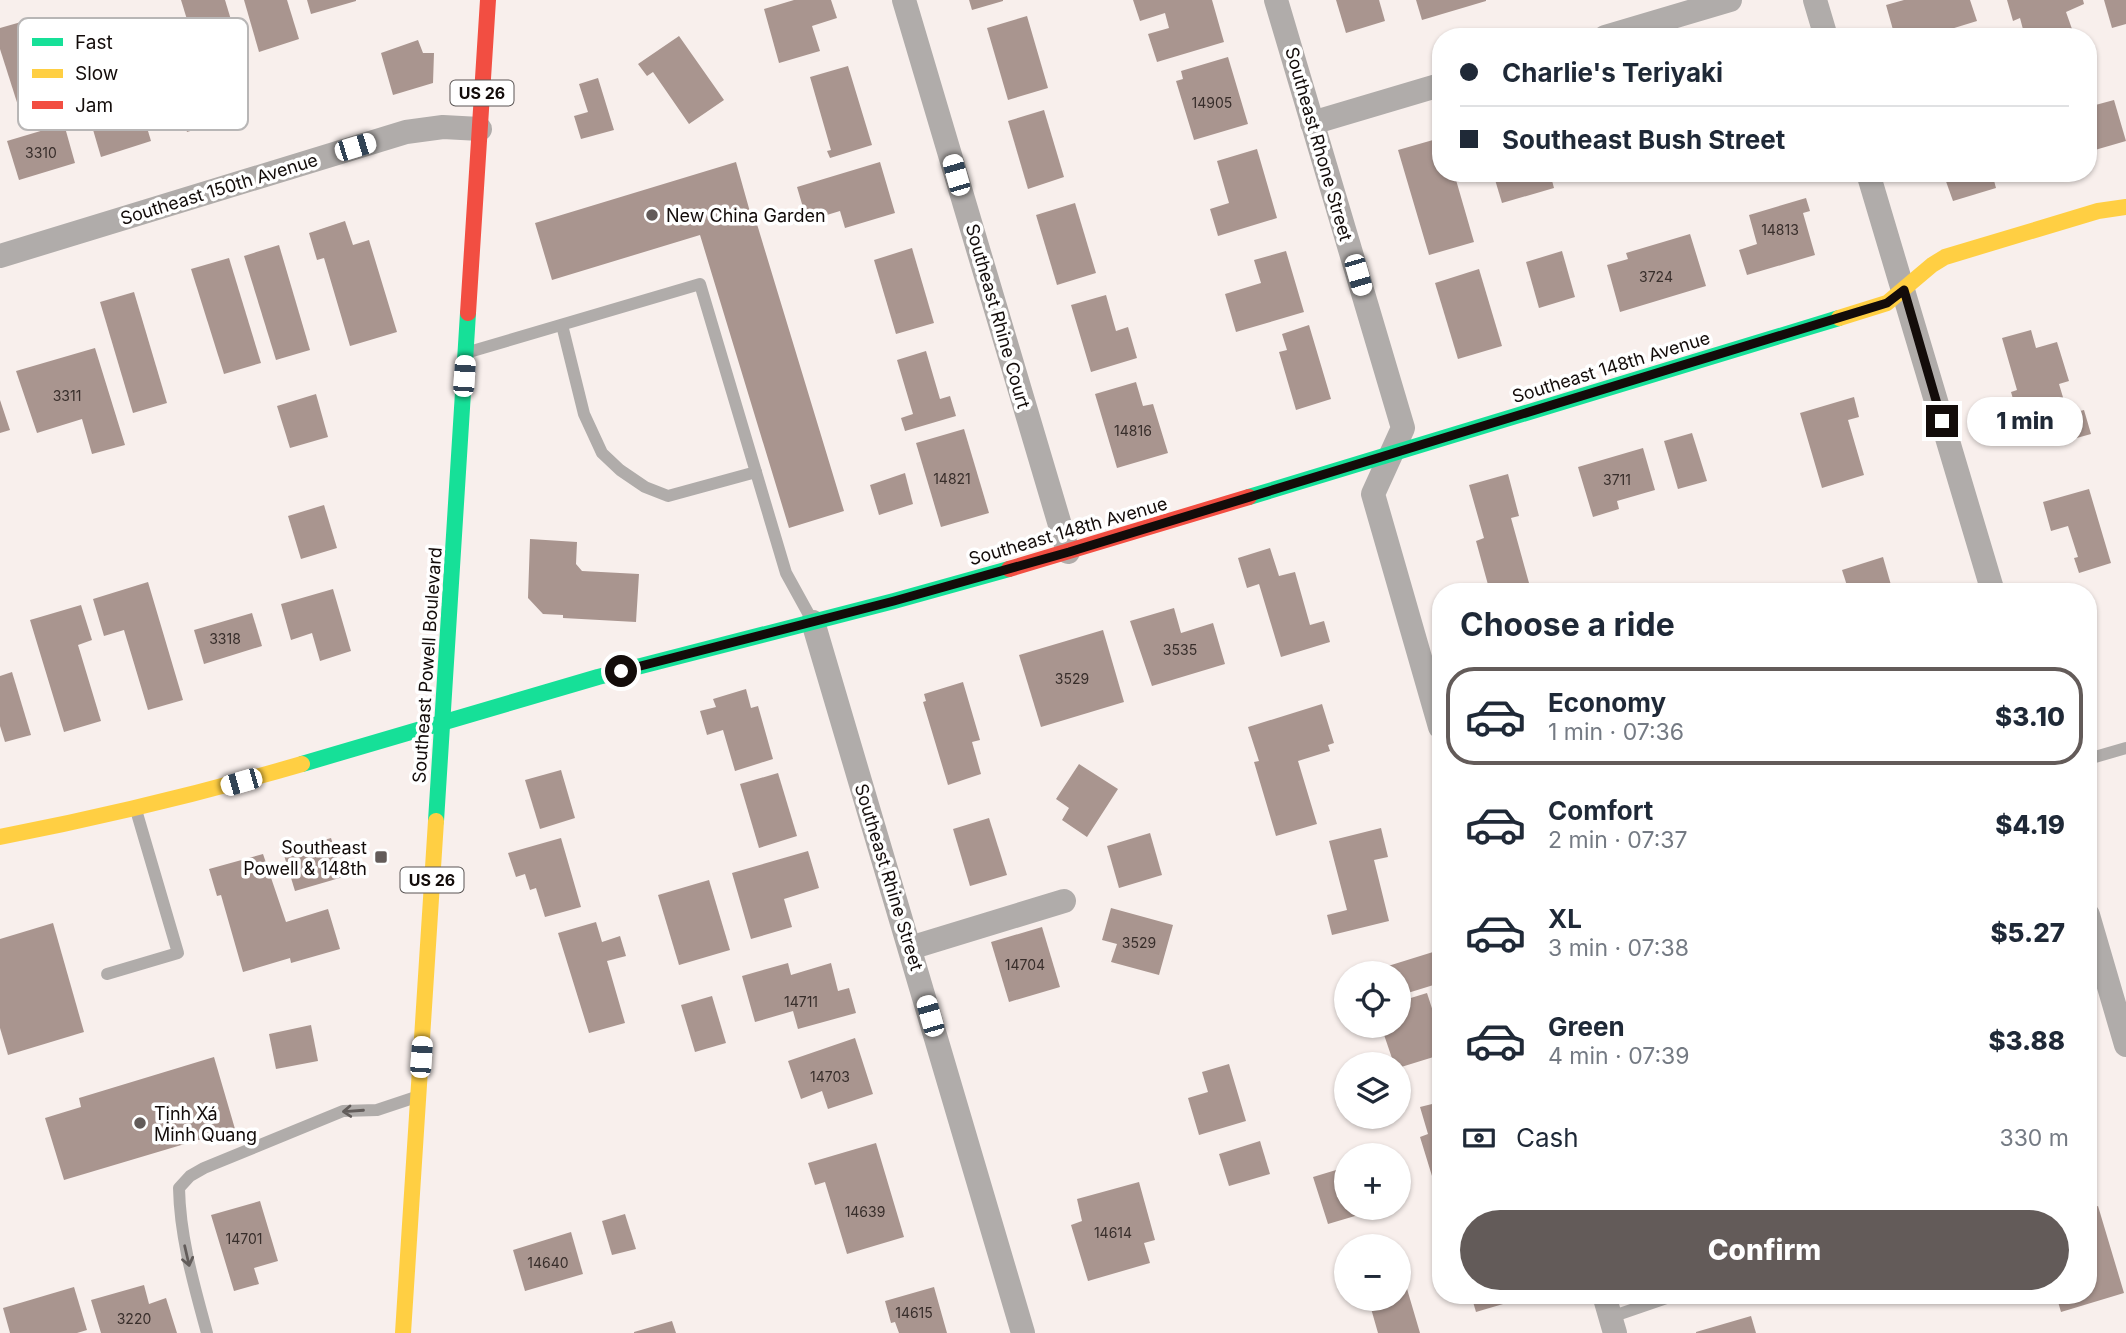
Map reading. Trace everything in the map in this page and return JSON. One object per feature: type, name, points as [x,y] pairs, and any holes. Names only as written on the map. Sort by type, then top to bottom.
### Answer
[{"type":"main road","name":"Southeast Powell Boulevard","points":[[404,1333],[488,0]]},
{"type":"main road","name":"Southeast 148th Avenue","points":[[0,837],[135,809],[219,788],[611,674],[1069,552],[1887,303],[1945,257],[2098,211],[2126,207]]},
{"type":"street","name":"Southeast Rhine Court","points":[[904,0],[1069,552]]},
{"type":"street","name":"Southeast Rhone Street","points":[[1276,0],[1403,428],[1373,494],[1432,699]]},
{"type":"street","points":[[1635,28],[1730,0]]},
{"type":"street","points":[[1815,0],[1823,28]]},
{"type":"street","points":[[1312,122],[1432,87]]},
{"type":"street","name":"Southeast 150th Avenue","points":[[0,256],[406,132],[443,127],[480,129]]},
{"type":"street","points":[[1871,182],[1990,583]]},
{"type":"street","name":"Southeast Rhine Street","points":[[813,622],[1023,1333]]},
{"type":"street","points":[[910,948],[1064,901]]},
{"type":"street","points":[[2097,939],[2120,1001],[2126,1045]]},
{"type":"lane","points":[[466,353],[700,284],[786,573],[813,622]]},
{"type":"lane","points":[[562,325],[584,415],[602,453],[620,470],[645,487],[668,496],[756,472]]},
{"type":"lane","points":[[2097,756],[2126,748]]},
{"type":"lane","points":[[107,974],[178,953],[135,809]]},
{"type":"lane","points":[[207,1333],[186,1252],[179,1188],[190,1176],[204,1168],[344,1111],[377,1110],[419,1096]]},
{"type":"lane","points":[[1610,1315],[1646,1304]]},
{"type":"building","points":[[181,0],[225,0],[230,18],[187,18]]},
{"type":"building","points":[[244,0],[287,0],[299,39],[259,52]]},
{"type":"building","points":[[307,0],[356,0],[356,1],[311,14]]},
{"type":"building","points":[[794,0],[831,0],[837,18],[812,26],[820,51],[779,63],[764,9]]},
{"type":"building","points":[[969,0],[1003,0],[1003,1],[972,10]]},
{"type":"building","points":[[1133,0],[1212,0],[1224,42],[1157,62],[1148,34],[1169,28],[1165,13],[1140,21]]},
{"type":"building","points":[[1336,0],[1379,0],[1385,21],[1346,33]]},
{"type":"building","points":[[1416,0],[1486,0],[1486,1],[1422,20]]},
{"type":"building","points":[[1904,0],[1970,0],[1977,21],[1954,28],[1892,28],[1886,5]]},
{"type":"building","points":[[2007,0],[2083,0],[2084,4],[2066,12],[2072,28],[2023,28],[2020,18],[2013,21]]},
{"type":"building","points":[[2104,0],[2126,0],[2126,24],[2112,28]]},
{"type":"building","points":[[1027,16],[1048,88],[1008,100],[987,28]]},
{"type":"building","points":[[18,23],[18,106],[0,49],[0,28]]},
{"type":"building","points":[[679,36],[724,100],[689,124],[653,72],[647,76],[638,64]]},
{"type":"building","points":[[418,40],[423,53],[434,53],[433,83],[393,95],[381,53]]},
{"type":"building","points":[[1228,57],[1248,124],[1194,140],[1176,81],[1183,79],[1181,71]]},
{"type":"building","points":[[848,66],[872,145],[830,158],[827,151],[831,150],[810,77]]},
{"type":"building","points":[[598,78],[614,130],[581,139],[574,116],[588,112],[579,84]]},
{"type":"building","points":[[2114,100],[2126,141],[2097,149],[2097,105]]},
{"type":"building","points":[[1044,110],[1064,177],[1028,189],[1008,121]]},
{"type":"building","points":[[44,130],[66,130],[75,163],[19,180],[7,141]]},
{"type":"building","points":[[93,130],[148,130],[151,141],[101,157]]},
{"type":"building","points":[[1432,140],[1432,182],[1457,182],[1474,242],[1429,255],[1398,150]]},
{"type":"building","points":[[1257,149],[1277,218],[1218,236],[1210,209],[1229,203],[1217,161]]},
{"type":"building","points":[[736,162],[844,511],[789,528],[700,235],[552,280],[535,223]]},
{"type":"building","points":[[880,162],[895,213],[845,228],[840,211],[807,221],[797,187]]},
{"type":"building","points":[[1496,182],[1552,182],[1554,188],[1502,203]]},
{"type":"building","points":[[1946,182],[1994,182],[1996,188],[1953,201]]},
{"type":"building","points":[[1806,198],[1810,211],[1803,213],[1815,255],[1747,275],[1739,250],[1757,244],[1749,215]]},
{"type":"building","points":[[1075,203],[1096,273],[1057,285],[1036,215]]},
{"type":"building","points":[[345,221],[353,245],[369,240],[397,332],[350,346],[324,258],[317,260],[309,233]]},
{"type":"building","points":[[1690,234],[1706,286],[1620,312],[1607,265],[1628,259],[1626,253]]},
{"type":"building","points":[[279,245],[310,350],[276,360],[244,256]]},
{"type":"building","points":[[912,248],[934,323],[896,334],[874,260]]},
{"type":"building","points":[[1286,251],[1304,312],[1236,332],[1225,294],[1261,283],[1254,260]]},
{"type":"building","points":[[1562,251],[1575,297],[1539,308],[1526,262]]},
{"type":"building","points":[[229,258],[261,363],[224,374],[191,269]]},
{"type":"building","points":[[1479,269],[1502,346],[1458,359],[1435,283]]},
{"type":"building","points":[[134,292],[167,403],[133,413],[100,302]]},
{"type":"building","points":[[1106,295],[1116,331],[1128,327],[1137,358],[1091,372],[1071,305]]},
{"type":"building","points":[[1309,325],[1331,399],[1296,410],[1279,352],[1287,350],[1282,334]]},
{"type":"building","points":[[2031,330],[2036,348],[2057,342],[2069,381],[2059,384],[2068,414],[2084,410],[2091,434],[2048,446],[2046,438],[2035,441],[2028,420],[2020,423],[2011,392],[2017,390],[2002,338]]},
{"type":"building","points":[[95,348],[125,445],[92,454],[82,419],[37,433],[16,371]]},
{"type":"building","points":[[926,351],[940,399],[950,396],[956,416],[905,431],[901,418],[913,414],[897,360]]},
{"type":"building","points":[[1136,382],[1143,406],[1153,404],[1168,453],[1117,468],[1095,394]]},
{"type":"building","points":[[316,394],[328,437],[290,448],[277,406]]},
{"type":"building","points":[[1854,397],[1859,417],[1848,420],[1864,475],[1822,488],[1800,413]]},
{"type":"building","points":[[0,400],[10,430],[0,433]]},
{"type":"building","points":[[964,429],[989,513],[941,527],[916,443]]},
{"type":"building","points":[[1692,433],[1707,481],[1678,489],[1664,441]]},
{"type":"building","points":[[1643,448],[1655,490],[1617,501],[1619,509],[1593,517],[1578,467]]},
{"type":"building","points":[[905,473],[913,504],[879,515],[870,485]]},
{"type":"building","points":[[1508,474],[1519,516],[1511,518],[1529,583],[1488,583],[1476,541],[1484,538],[1469,485]]},
{"type":"building","points":[[2089,489],[2111,563],[2079,573],[2074,558],[2078,557],[2068,526],[2051,531],[2043,502]]},
{"type":"building","points":[[324,505],[337,548],[301,559],[288,516]]},
{"type":"building","points":[[530,539],[577,542],[576,564],[582,571],[639,574],[636,622],[563,618],[563,615],[543,614],[528,598]]},
{"type":"building","points":[[1270,548],[1279,576],[1295,572],[1310,625],[1324,621],[1330,642],[1281,657],[1259,584],[1247,588],[1238,558]]},
{"type":"building","points":[[1883,557],[1890,583],[1846,583],[1842,570]]},
{"type":"building","points":[[148,582],[183,700],[148,710],[124,630],[104,636],[93,599]]},
{"type":"building","points":[[333,589],[351,651],[320,661],[312,633],[291,640],[281,604]]},
{"type":"building","points":[[81,605],[92,640],[78,645],[101,721],[64,732],[30,620]]},
{"type":"building","points":[[1174,608],[1181,633],[1213,623],[1225,664],[1152,686],[1130,621]]},
{"type":"building","points":[[252,613],[262,646],[204,664],[194,630]]},
{"type":"building","points":[[1103,630],[1124,702],[1041,727],[1019,655]]},
{"type":"building","points":[[12,672],[31,735],[5,742],[0,726],[0,676]]},
{"type":"building","points":[[963,682],[980,740],[972,742],[981,774],[948,785],[923,702],[926,701],[924,694]]},
{"type":"building","points":[[746,689],[751,708],[758,706],[773,759],[735,771],[723,730],[707,735],[700,711],[716,707],[713,699]]},
{"type":"building","points":[[1322,704],[1334,743],[1328,745],[1330,751],[1298,761],[1317,824],[1276,836],[1254,762],[1259,761],[1248,727]]},
{"type":"building","points":[[1079,764],[1118,789],[1087,837],[1062,820],[1069,808],[1056,799]]},
{"type":"building","points":[[561,770],[575,818],[540,829],[525,780]]},
{"type":"building","points":[[778,773],[797,836],[759,848],[740,784]]},
{"type":"building","points":[[989,818],[1007,875],[970,886],[953,829]]},
{"type":"building","points":[[1381,828],[1388,857],[1374,860],[1389,921],[1332,935],[1327,915],[1347,910],[1329,841]]},
{"type":"building","points":[[1150,833],[1162,875],[1119,888],[1107,846]]},
{"type":"building","points":[[331,838],[343,877],[295,891],[283,852]]},
{"type":"building","points":[[561,838],[581,907],[545,917],[536,888],[530,890],[525,874],[516,877],[508,853]]},
{"type":"building","points":[[808,851],[819,888],[784,899],[792,927],[751,939],[732,873]]},
{"type":"building","points":[[263,854],[286,922],[328,909],[340,949],[291,963],[290,958],[243,972],[221,895],[217,896],[209,869]]},
{"type":"building","points":[[709,880],[730,950],[679,965],[658,895]]},
{"type":"building","points":[[1111,908],[1173,925],[1159,975],[1111,962],[1117,944],[1102,940]]},
{"type":"building","points":[[596,922],[602,942],[620,936],[626,956],[607,961],[625,1023],[589,1033],[558,933]]},
{"type":"building","points":[[53,923],[84,1032],[8,1055],[0,1028],[0,939]]},
{"type":"building","points":[[1042,927],[1060,987],[1009,1002],[991,942]]},
{"type":"building","points":[[1432,952],[1432,985],[1411,992],[1411,961],[1404,961]]},
{"type":"building","points":[[788,963],[791,975],[831,963],[838,991],[849,988],[856,1013],[798,1029],[793,1011],[755,1022],[742,976]]},
{"type":"building","points":[[1427,993],[1432,1008],[1432,1057],[1411,1064],[1411,1052],[1390,1052],[1385,1038],[1411,1038],[1411,998]]},
{"type":"building","points":[[712,996],[726,1043],[695,1052],[681,1005]]},
{"type":"building","points":[[311,1025],[318,1061],[276,1069],[269,1034]]},
{"type":"building","points":[[855,1038],[873,1094],[828,1109],[822,1091],[801,1099],[788,1061]]},
{"type":"building","name":"Tịnh Xá Minh Quang","points":[[214,1057],[235,1129],[64,1180],[45,1118],[81,1107],[79,1098]]},
{"type":"building","points":[[1229,1064],[1246,1121],[1199,1135],[1188,1098],[1208,1092],[1202,1072]]},
{"type":"building","points":[[1432,1104],[1432,1176],[1420,1137],[1428,1134],[1420,1107]]},
{"type":"building","points":[[1260,1141],[1270,1174],[1229,1186],[1219,1154]]},
{"type":"building","points":[[876,1143],[904,1237],[847,1254],[825,1182],[815,1185],[808,1163]]},
{"type":"building","points":[[1334,1171],[1334,1220],[1342,1220],[1328,1224],[1313,1177]]},
{"type":"building","points":[[1139,1182],[1155,1240],[1144,1243],[1150,1263],[1088,1281],[1071,1225],[1082,1221],[1077,1199]]},
{"type":"building","points":[[260,1201],[278,1261],[254,1268],[259,1284],[234,1291],[211,1215]]},
{"type":"building","points":[[2097,1206],[2124,1293],[2097,1301]]},
{"type":"building","points":[[625,1214],[636,1249],[612,1255],[602,1221]]},
{"type":"building","points":[[571,1232],[583,1274],[525,1291],[513,1250]]},
{"type":"building","points":[[144,1285],[149,1304],[166,1298],[177,1333],[101,1333],[91,1300]]},
{"type":"building","points":[[74,1287],[87,1330],[77,1333],[10,1333],[3,1308]]},
{"type":"building","points":[[934,1287],[947,1333],[899,1333],[895,1322],[891,1323],[885,1301]]},
{"type":"building","points":[[1411,1302],[1420,1333],[1378,1333],[1372,1311],[1411,1311]]},
{"type":"building","points":[[1474,1304],[1503,1304],[1476,1312]]},
{"type":"building","points":[[2059,1304],[2088,1304],[2061,1312]]},
{"type":"building","points":[[1751,1316],[1756,1333],[1696,1333],[1696,1332]]},
{"type":"building","points":[[672,1321],[676,1333],[634,1333],[634,1332]]},
{"type":"traffic: fast","points":[[436,821],[468,313]]},
{"type":"traffic: fast","points":[[1249,497],[1839,318]]},
{"type":"traffic: fast","points":[[302,764],[598,677],[1009,569]]},
{"type":"traffic: slow","points":[[1839,318],[1887,303],[1945,257],[2098,211],[2126,207]]},
{"type":"traffic: slow","points":[[0,837],[152,804],[302,764]]},
{"type":"traffic: slow","points":[[403,1333],[436,821]]},
{"type":"traffic: jam","points":[[468,313],[488,0]]},
{"type":"traffic: jam","points":[[1009,569],[1249,497]]},
{"type":"place","name":"New China Garden","points":[[652,215]]},
{"type":"place","name":"Southeast Powell & 148th","points":[[381,857]]},
{"type":"place","name":"Tịnh Xá Minh Quang","points":[[140,1123]]},
{"type":"route","points":[[621,671],[894,601],[1069,552],[1887,303],[1904,290],[1942,421]]}]
